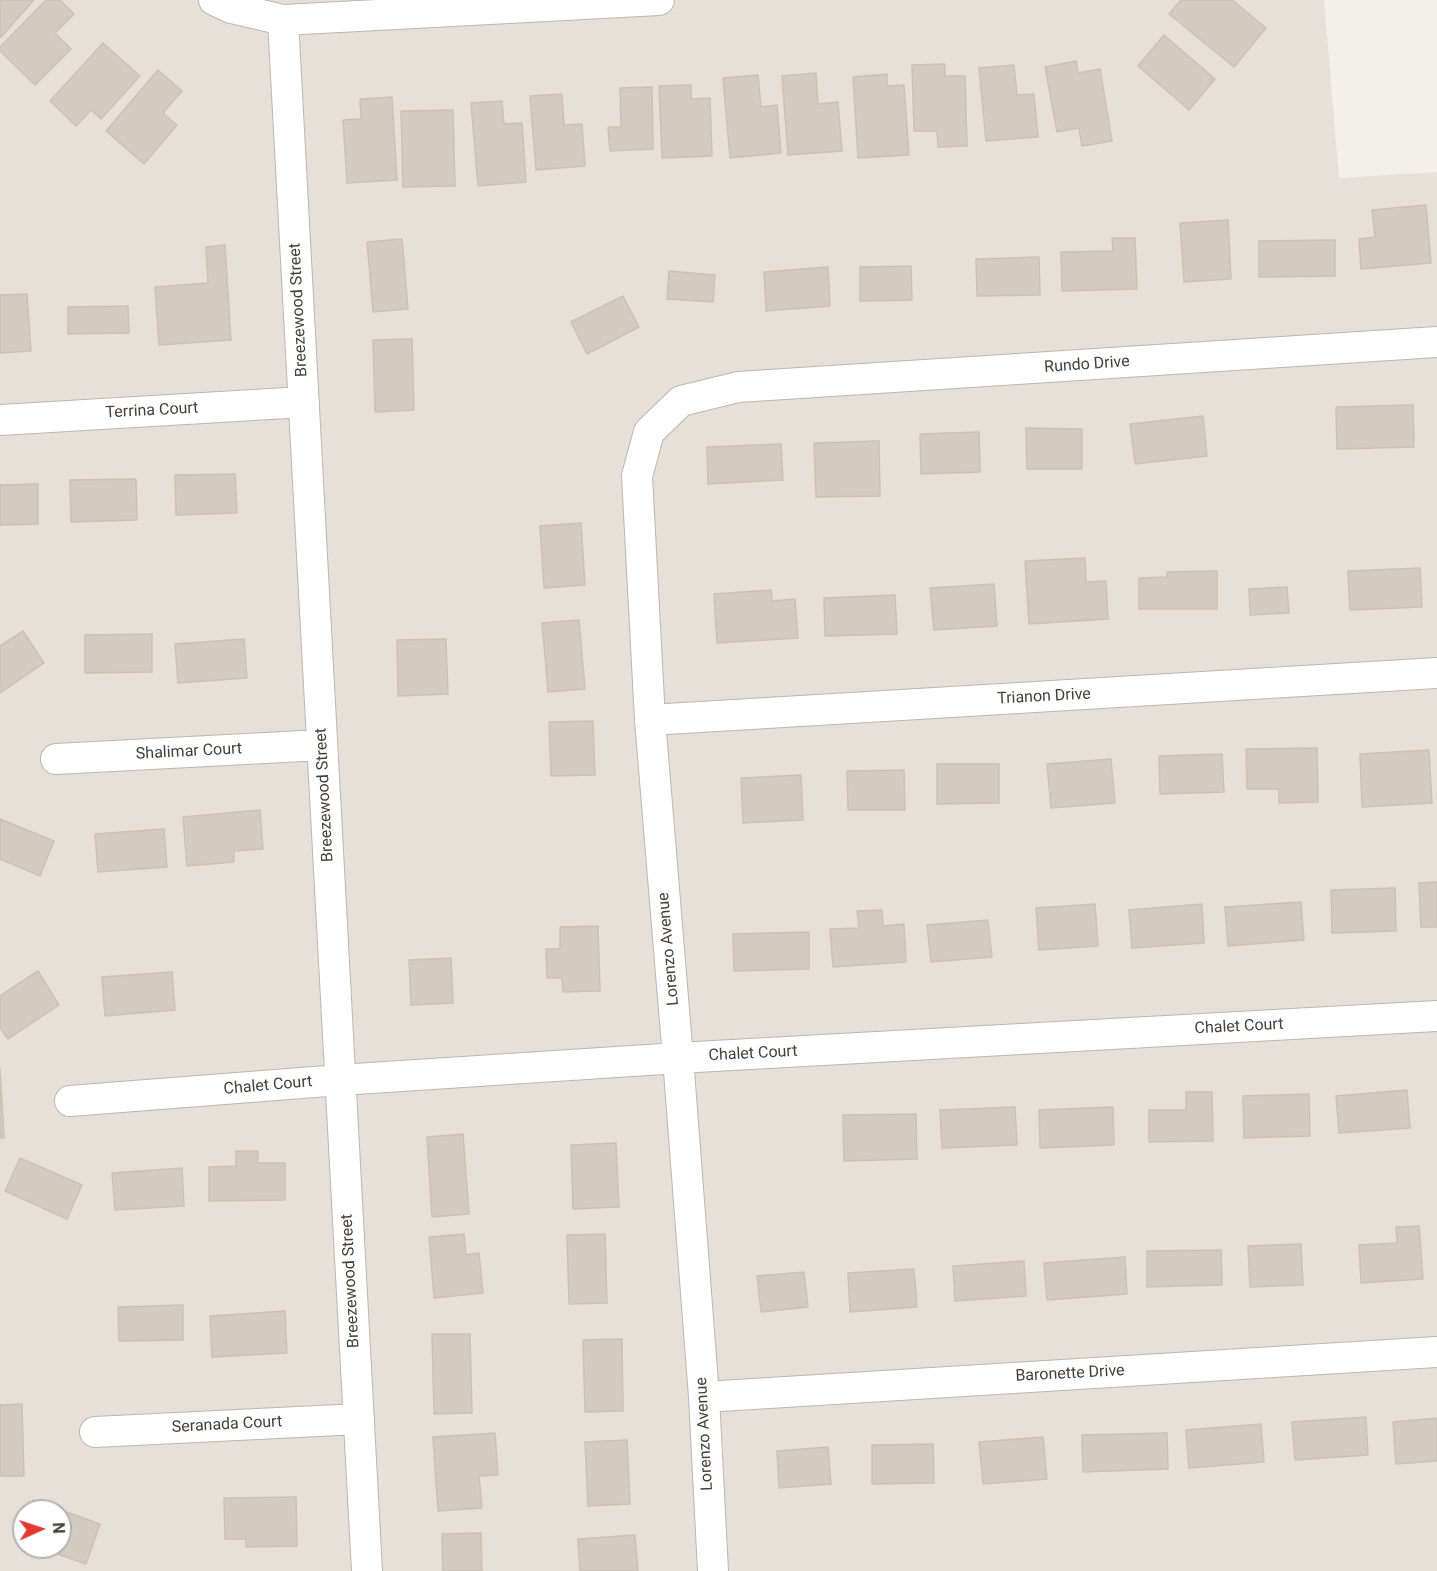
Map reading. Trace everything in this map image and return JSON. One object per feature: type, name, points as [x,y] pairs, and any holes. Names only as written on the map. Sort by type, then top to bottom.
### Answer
[{"type":"street","points":[[214,0],[231,8],[283,20],[659,0]]},
{"type":"street","name":"Breezewood Street","points":[[283,20],[367,1571]]},
{"type":"street","name":"Rundo Drive","points":[[738,387],[1437,342]]},
{"type":"street","name":"Lorenzo Avenue","points":[[713,1571],[704,1397],[650,720],[637,476],[649,432],[681,401],[738,387]]},
{"type":"street","name":"Terrina Court","points":[[0,420],[303,402]]},
{"type":"street","name":"Trianon Drive","points":[[650,720],[1437,673]]},
{"type":"street","name":"Shalimar Court","points":[[56,759],[322,745]]},
{"type":"street","name":"Chalet Court","points":[[70,1101],[340,1080],[678,1058],[1437,1016]]},
{"type":"street","name":"Baronette Drive","points":[[704,1397],[1437,1352]]},
{"type":"street","name":"Seranada Court","points":[[95,1432],[359,1419]]},
{"type":"shaded area","points":[[0,0],[1324,0],[1339,178],[1437,172],[1437,1571],[0,1571]]},
{"type":"building","points":[[0,0],[34,0],[1,37],[0,36]]},
{"type":"building","points":[[46,0],[60,0],[74,14],[55,33],[71,49],[35,85],[0,51],[0,47]]},
{"type":"building","points":[[1181,0],[1232,0],[1266,28],[1234,67],[1169,14]]},
{"type":"building","points":[[1164,35],[1215,79],[1189,110],[1138,66]]},
{"type":"building","points":[[103,43],[140,76],[101,119],[91,110],[76,126],[50,101]]},
{"type":"building","points":[[1076,61],[1078,73],[1100,69],[1112,141],[1082,146],[1079,128],[1057,132],[1045,67]]},
{"type":"building","points":[[945,64],[945,76],[965,76],[967,146],[938,147],[937,131],[914,131],[912,65]]},
{"type":"building","points":[[1014,65],[1017,95],[1034,94],[1038,137],[986,141],[979,68]]},
{"type":"building","points":[[158,70],[182,91],[163,113],[177,125],[144,164],[106,131]]},
{"type":"building","points":[[816,73],[818,104],[838,102],[842,151],[788,155],[782,76]]},
{"type":"building","points":[[887,74],[887,86],[904,85],[909,155],[858,158],[853,77]]},
{"type":"building","points":[[758,75],[761,107],[777,105],[781,153],[730,158],[723,78]]},
{"type":"building","points":[[691,85],[691,99],[710,98],[712,156],[662,158],[659,86]]},
{"type":"building","points":[[652,87],[653,149],[610,151],[608,127],[621,127],[620,88]]},
{"type":"building","points":[[562,94],[564,125],[582,124],[585,166],[536,170],[530,96]]},
{"type":"building","points":[[392,97],[397,180],[347,183],[343,120],[361,119],[360,99]]},
{"type":"building","points":[[502,101],[504,124],[522,123],[526,182],[478,186],[471,103]]},
{"type":"building","points":[[453,110],[455,186],[403,187],[401,111]]},
{"type":"building","points":[[1426,205],[1431,263],[1361,269],[1359,239],[1375,237],[1372,210]]},
{"type":"building","points":[[1228,220],[1231,279],[1184,282],[1180,223]]},
{"type":"building","points":[[1112,238],[1135,238],[1137,289],[1062,291],[1061,252],[1113,251]]},
{"type":"building","points":[[402,239],[408,309],[373,312],[367,242]]},
{"type":"building","points":[[1335,240],[1335,276],[1259,277],[1259,241]]},
{"type":"building","points":[[225,245],[231,340],[159,345],[155,287],[208,283],[206,247]]},
{"type":"building","points":[[1039,257],[1040,295],[977,296],[976,259]]},
{"type":"building","points":[[911,266],[912,300],[860,301],[860,267]]},
{"type":"building","points":[[828,267],[830,306],[766,311],[764,272]]},
{"type":"building","points":[[669,271],[715,275],[713,302],[667,299]]},
{"type":"building","points":[[27,294],[31,351],[0,353],[0,295]]},
{"type":"building","points":[[623,296],[639,327],[587,354],[571,322]]},
{"type":"building","points":[[128,306],[129,333],[68,334],[68,307]]},
{"type":"building","points":[[412,339],[414,410],[375,412],[373,340]]},
{"type":"building","points":[[1413,405],[1414,447],[1337,449],[1336,407]]},
{"type":"building","points":[[1203,416],[1207,456],[1135,464],[1130,424]]},
{"type":"building","points":[[1026,428],[1082,429],[1082,469],[1027,469]]},
{"type":"building","points":[[979,432],[980,472],[921,474],[920,434]]},
{"type":"building","points":[[879,441],[880,496],[816,497],[814,443]]},
{"type":"building","points":[[781,444],[783,480],[708,484],[707,447]]},
{"type":"building","points":[[235,474],[237,513],[176,515],[175,475]]},
{"type":"building","points":[[136,479],[137,520],[71,522],[70,480]]},
{"type":"building","points":[[38,484],[38,524],[0,525],[0,485]]},
{"type":"building","points":[[581,523],[585,585],[544,588],[540,526]]},
{"type":"building","points":[[1085,558],[1086,582],[1106,581],[1108,619],[1029,624],[1025,561]]},
{"type":"building","points":[[1420,568],[1422,607],[1350,610],[1348,571]]},
{"type":"building","points":[[1217,571],[1217,609],[1139,609],[1139,578],[1167,577],[1167,572]]},
{"type":"building","points":[[994,584],[997,626],[934,630],[930,588]]},
{"type":"building","points":[[1287,587],[1289,613],[1250,615],[1249,589]]},
{"type":"building","points":[[771,590],[772,601],[795,599],[798,638],[717,643],[714,594]]},
{"type":"building","points":[[895,595],[897,634],[825,636],[824,598]]},
{"type":"building","points":[[579,620],[585,689],[548,692],[542,623]]},
{"type":"building","points":[[23,631],[44,663],[0,693],[0,646]]},
{"type":"building","points":[[152,634],[152,672],[85,673],[85,635]]},
{"type":"building","points":[[244,639],[247,678],[178,683],[175,644]]},
{"type":"building","points":[[446,639],[448,694],[398,696],[397,640]]},
{"type":"building","points":[[593,721],[595,775],[551,776],[549,722]]},
{"type":"building","points":[[1317,748],[1318,802],[1279,803],[1279,789],[1247,789],[1246,749]]},
{"type":"building","points":[[1429,750],[1432,803],[1362,807],[1360,754]]},
{"type":"building","points":[[1222,754],[1224,792],[1160,794],[1159,756]]},
{"type":"building","points":[[1111,759],[1115,803],[1051,808],[1047,764]]},
{"type":"building","points":[[937,764],[999,764],[999,803],[937,804]]},
{"type":"building","points":[[904,770],[905,810],[848,810],[847,771]]},
{"type":"building","points":[[801,775],[803,820],[743,823],[741,778]]},
{"type":"building","points":[[260,810],[263,849],[234,851],[234,862],[187,866],[183,817]]},
{"type":"building","points":[[0,819],[54,841],[40,876],[0,859]]},
{"type":"building","points":[[164,829],[167,867],[98,872],[95,834]]},
{"type":"building","points":[[1437,882],[1437,927],[1421,927],[1419,883]]},
{"type":"building","points":[[1395,888],[1396,931],[1332,933],[1331,890]]},
{"type":"building","points":[[1301,902],[1304,940],[1228,946],[1225,907]]},
{"type":"building","points":[[1095,904],[1098,946],[1039,950],[1036,908]]},
{"type":"building","points":[[1202,904],[1204,943],[1132,948],[1129,910]]},
{"type":"building","points":[[882,910],[883,926],[904,924],[906,962],[833,967],[830,929],[859,928],[857,911]]},
{"type":"building","points":[[988,920],[992,957],[931,962],[927,925]]},
{"type":"building","points":[[598,926],[600,991],[563,992],[562,978],[547,978],[546,949],[560,949],[560,927]]},
{"type":"building","points":[[809,932],[809,969],[734,971],[733,934]]},
{"type":"building","points":[[451,958],[453,1003],[411,1005],[409,960]]},
{"type":"building","points":[[38,971],[59,1005],[8,1039],[0,1028],[0,996]]},
{"type":"building","points":[[172,972],[175,1010],[105,1016],[102,977]]},
{"type":"building","points":[[0,1069],[4,1138],[0,1138]]},
{"type":"building","points":[[1407,1090],[1410,1128],[1339,1133],[1336,1096]]},
{"type":"building","points":[[1186,1092],[1212,1092],[1213,1141],[1149,1142],[1149,1110],[1186,1110]]},
{"type":"building","points":[[1309,1094],[1310,1136],[1244,1138],[1243,1096]]},
{"type":"building","points":[[1015,1107],[1017,1145],[942,1148],[940,1110]]},
{"type":"building","points":[[1113,1107],[1114,1145],[1040,1148],[1039,1110]]},
{"type":"building","points":[[916,1114],[917,1159],[844,1161],[843,1115]]},
{"type":"building","points":[[463,1134],[469,1214],[432,1217],[427,1137]]},
{"type":"building","points":[[616,1143],[619,1207],[573,1209],[571,1145]]},
{"type":"building","points":[[236,1151],[258,1151],[258,1163],[285,1163],[285,1200],[209,1201],[209,1167],[236,1166]]},
{"type":"building","points":[[20,1158],[82,1185],[67,1219],[5,1191]]},
{"type":"building","points":[[182,1168],[184,1206],[115,1210],[112,1173]]},
{"type":"building","points":[[1419,1226],[1423,1279],[1361,1283],[1359,1245],[1397,1243],[1396,1227]]},
{"type":"building","points":[[464,1234],[466,1255],[479,1253],[483,1293],[434,1298],[429,1237]]},
{"type":"building","points":[[605,1234],[607,1303],[569,1304],[567,1235]]},
{"type":"building","points":[[1301,1244],[1303,1285],[1250,1287],[1248,1246]]},
{"type":"building","points":[[1221,1250],[1222,1285],[1147,1287],[1147,1251]]},
{"type":"building","points":[[1125,1257],[1127,1294],[1047,1300],[1044,1263]]},
{"type":"building","points":[[1024,1261],[1026,1296],[955,1301],[953,1266]]},
{"type":"building","points":[[914,1269],[917,1307],[850,1312],[848,1273]]},
{"type":"building","points":[[804,1272],[808,1307],[761,1312],[757,1276]]},
{"type":"building","points":[[183,1305],[183,1340],[119,1341],[118,1307]]},
{"type":"building","points":[[285,1311],[287,1353],[212,1357],[210,1316]]},
{"type":"building","points":[[432,1334],[470,1334],[472,1413],[434,1414]]},
{"type":"building","points":[[622,1339],[623,1411],[585,1412],[583,1340]]},
{"type":"building","points":[[22,1404],[24,1476],[0,1476],[0,1405]]},
{"type":"building","points":[[1366,1417],[1368,1455],[1295,1460],[1292,1422]]},
{"type":"building","points":[[1437,1418],[1437,1461],[1396,1464],[1393,1422]]},
{"type":"building","points":[[1261,1424],[1264,1462],[1189,1468],[1186,1430]]},
{"type":"building","points":[[495,1433],[498,1475],[479,1476],[482,1508],[438,1511],[433,1437]]},
{"type":"building","points":[[1167,1433],[1168,1469],[1083,1472],[1082,1435]]},
{"type":"building","points":[[1043,1437],[1047,1479],[983,1484],[979,1442]]},
{"type":"building","points":[[627,1440],[630,1504],[588,1506],[585,1442]]},
{"type":"building","points":[[933,1444],[934,1483],[872,1484],[872,1445]]},
{"type":"building","points":[[828,1447],[831,1484],[779,1488],[777,1451]]},
{"type":"building","points":[[296,1497],[297,1546],[246,1547],[246,1539],[225,1539],[224,1498]]},
{"type":"building","points":[[72,1514],[100,1524],[86,1564],[72,1559]]},
{"type":"building","points":[[481,1533],[482,1571],[443,1571],[442,1534]]},
{"type":"building","points":[[635,1535],[638,1571],[580,1571],[578,1539]]}]
